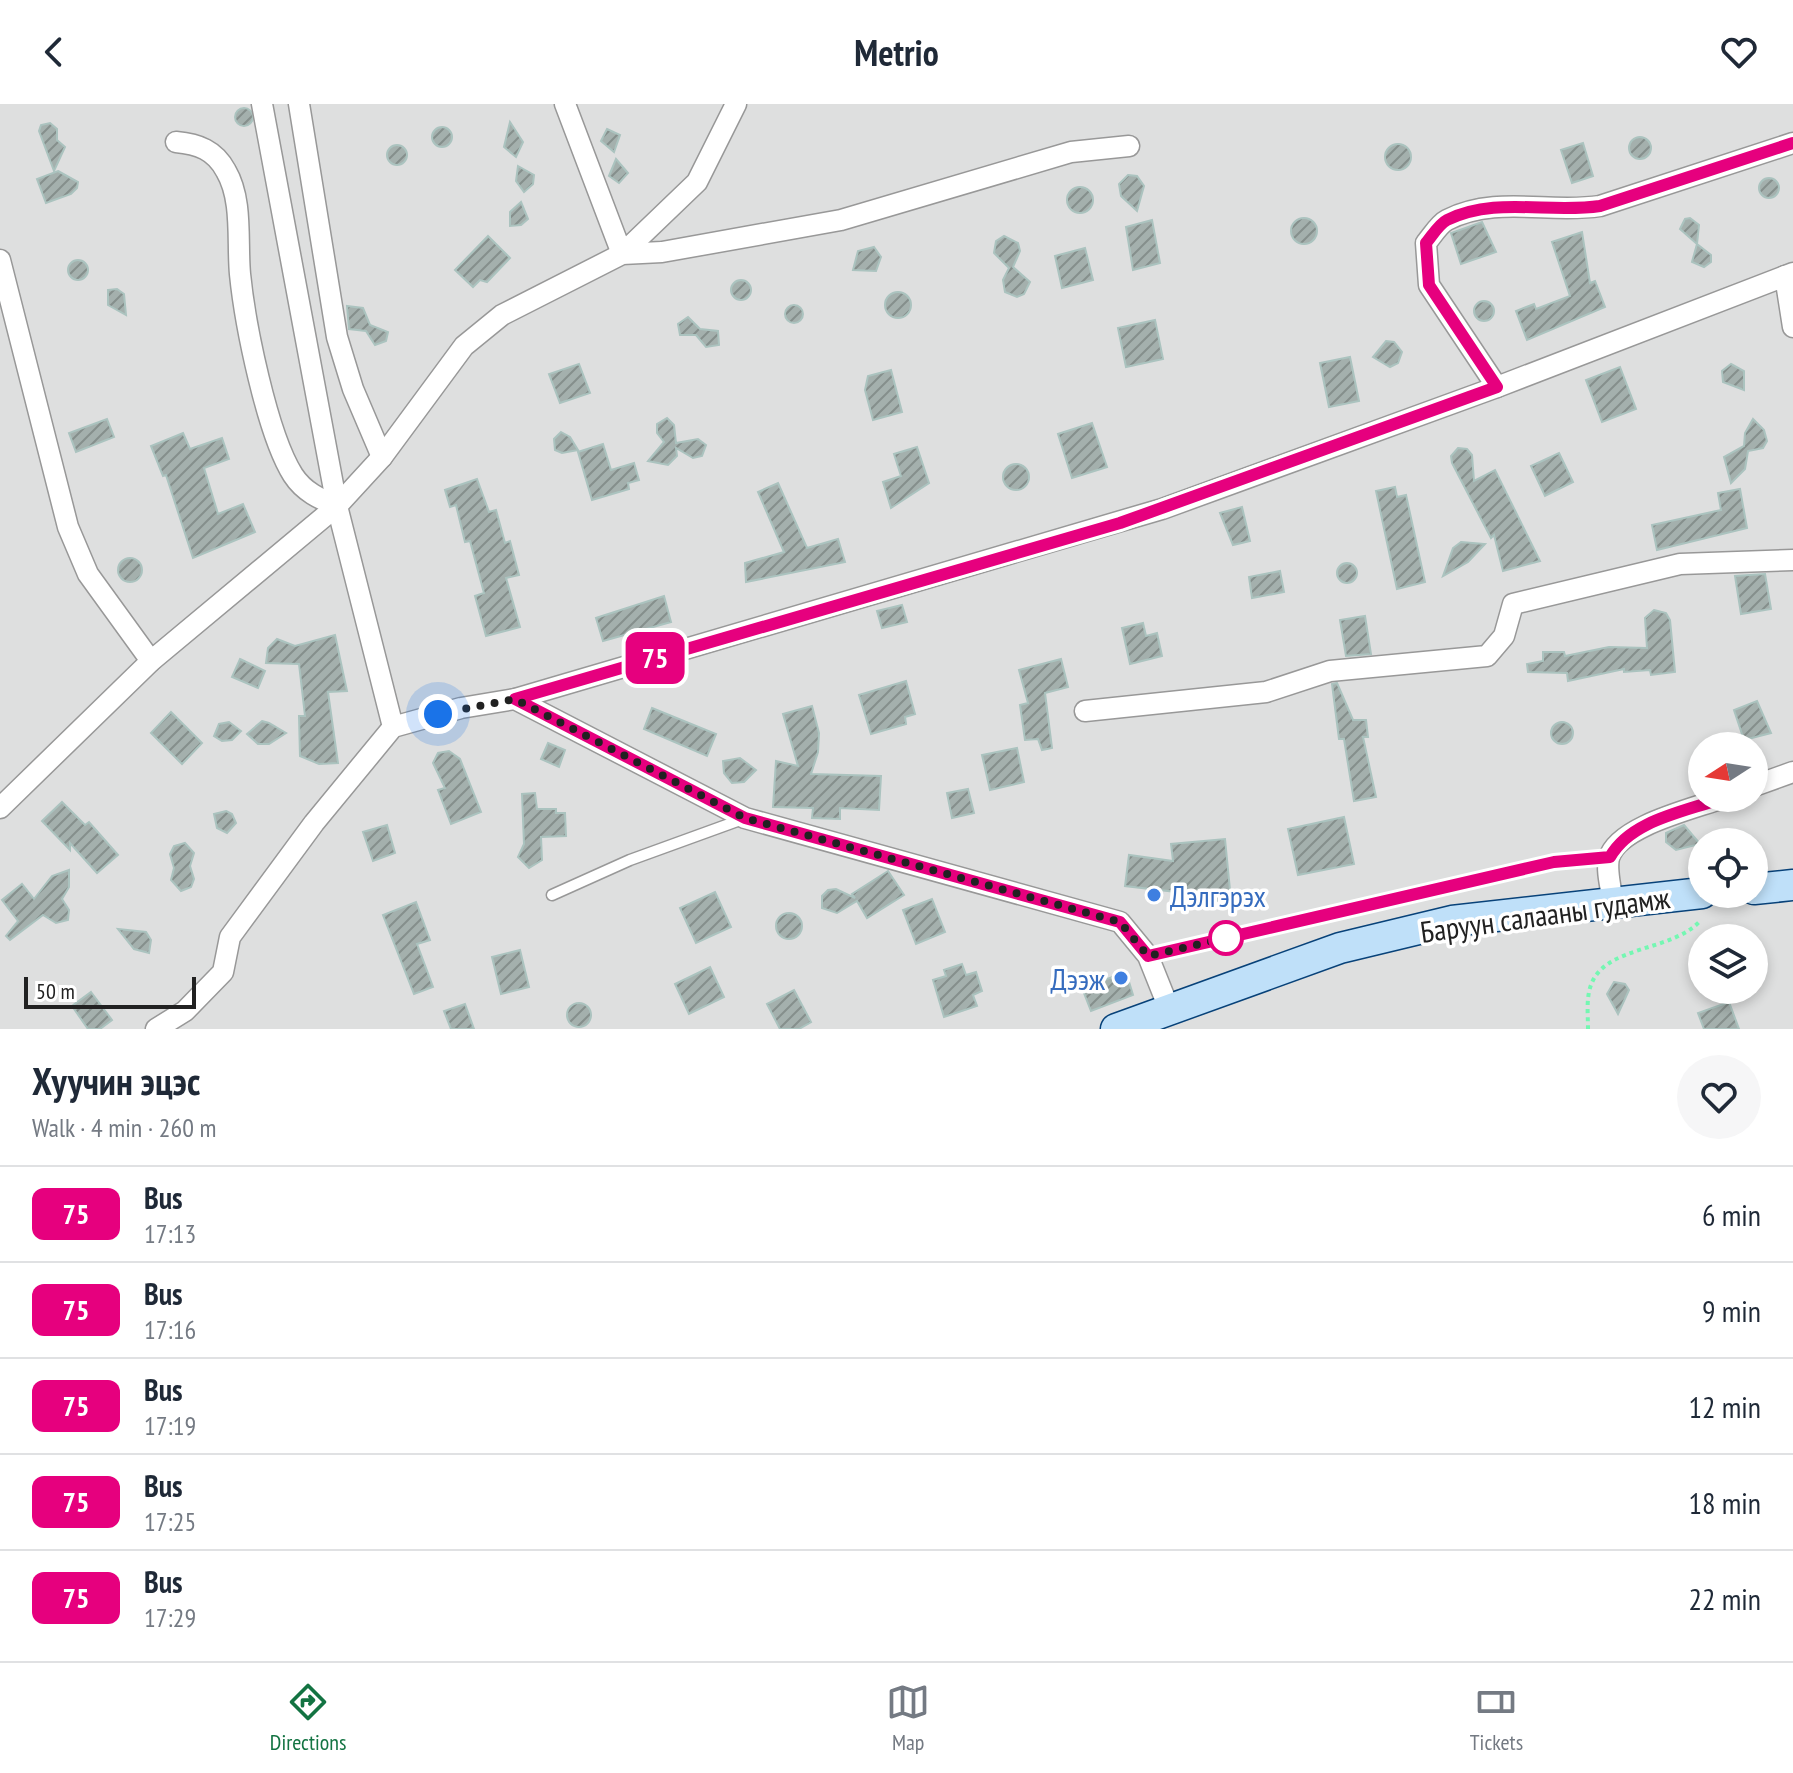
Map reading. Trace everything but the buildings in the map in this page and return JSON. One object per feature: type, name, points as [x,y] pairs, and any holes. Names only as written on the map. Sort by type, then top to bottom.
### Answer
[{"type":"main road","points":[[1768,888],[1793,885]]},
{"type":"main road","name":"Баруун салааны гудамж","points":[[1116,1029],[1340,948],[1452,921],[1613,902],[1688,901]]},
{"type":"street","points":[[262,104],[337,506],[393,727]]},
{"type":"street","points":[[299,104],[337,337],[353,389],[382,457]]},
{"type":"street","points":[[565,104],[622,254]]},
{"type":"street","points":[[0,808],[151,661],[337,506],[382,457],[473,338],[502,315],[622,254],[697,182],[736,104]]},
{"type":"street","points":[[176,142],[198,144],[217,157],[228,173],[235,197],[249,334],[280,448],[294,477],[312,496],[337,506]]},
{"type":"street","points":[[1497,387],[1429,285],[1426,243],[1445,221],[1511,204],[1578,209],[1600,206],[1793,143]]},
{"type":"street","points":[[622,254],[662,252],[841,220],[1071,152],[1129,146]]},
{"type":"street","points":[[0,260],[68,527],[88,574],[151,661]]},
{"type":"street","points":[[156,1029],[185,1011],[223,972],[230,937],[314,823],[393,727],[461,708],[515,699],[1120,523],[1497,387],[1789,274],[1793,327]]},
{"type":"street","points":[[1085,711],[1266,692],[1330,671],[1487,656],[1504,636],[1513,604],[1680,564],[1793,560]]},
{"type":"street","points":[[515,699],[745,818],[1120,922],[1148,956],[1170,1011]]},
{"type":"street","points":[[1768,781],[1793,772]]},
{"type":"street","points":[[1613,902],[1610,857],[1618,842],[1631,832],[1688,811]]},
{"type":"lane","points":[[552,895],[630,860],[745,818]]},
{"type":"lane","points":[[1148,956],[1554,862],[1610,857]]},
{"type":"path","points":[[1588,1029],[1589,988],[1597,971],[1616,958],[1653,948],[1683,934],[1700,922],[1703,908]]},
{"type":"shaded area","points":[[0,104],[1793,104],[1793,1029],[0,1029]]},
{"type":"bus line","name":"75","points":[[1688,811],[1631,832],[1618,842],[1610,857],[1554,862],[1148,956],[1120,922],[745,818],[515,699],[1120,523],[1497,387],[1429,285],[1426,243],[1445,221],[1511,204],[1578,209],[1600,206],[1793,143]]},
{"type":"place","name":"Дэлгэрэх","points":[[1154,895]]},
{"type":"place","name":"Дээж","points":[[1121,978]]},
{"type":"route","points":[[438,714],[515,699],[745,818],[1120,922],[1148,956],[1239,935],[1226,938]]}]
